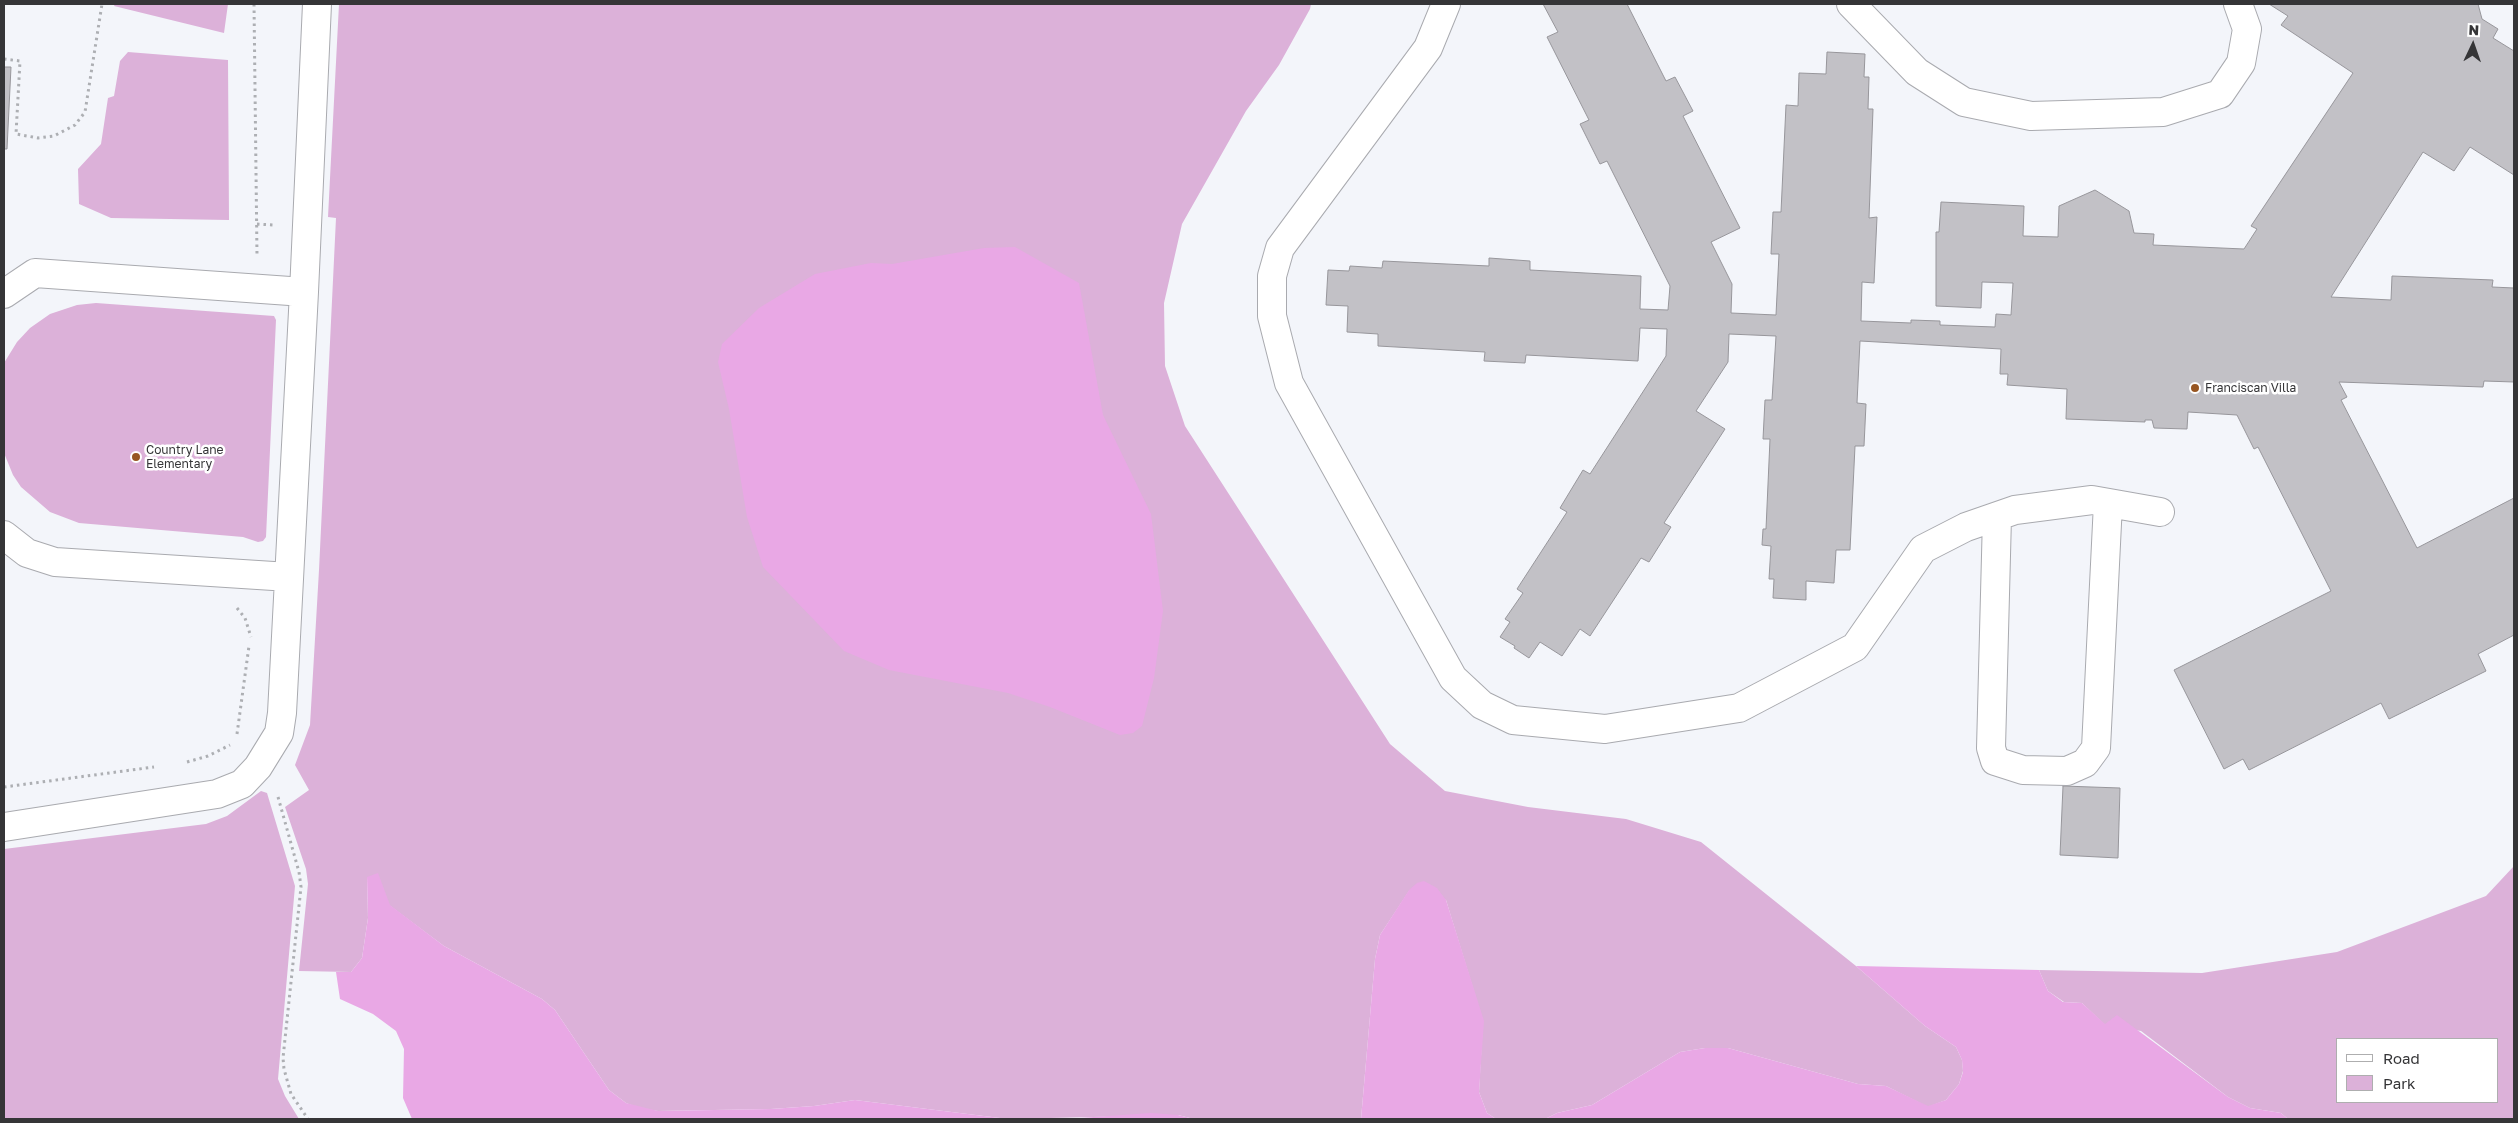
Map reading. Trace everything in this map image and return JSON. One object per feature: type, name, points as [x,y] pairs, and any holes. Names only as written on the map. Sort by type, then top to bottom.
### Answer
[{"type":"lane","points":[[4,827],[189,800],[217,794],[242,784],[258,767],[279,732],[304,292],[317,4]]},
{"type":"lane","points":[[1446,4],[1428,48],[1280,248],[1272,276],[1272,316],[1289,383],[1453,678],[1482,705],[1512,720],[1605,730],[1740,708],[1855,647],[1923,549],[1966,527],[2015,510],[2092,500],[2160,512]]},
{"type":"lane","points":[[1851,4],[1917,72],[1964,102],[2031,116],[2164,112],[2220,94],[2241,63],[2247,29],[2238,4]]},
{"type":"lane","points":[[4,294],[35,273],[304,292]]},
{"type":"lane","points":[[1997,517],[1991,748],[1996,761],[2023,770],[2066,770],[2085,763],[2096,748],[2108,503]]},
{"type":"lane","points":[[4,535],[27,553],[55,562],[289,577]]},
{"type":"path","points":[[4,59],[20,61],[16,134],[38,138],[54,136],[75,125],[85,112],[102,4]]},
{"type":"path","points":[[254,4],[258,257]]},
{"type":"path","points":[[184,763],[208,756],[232,744],[238,730],[251,637],[245,618],[234,605]]},
{"type":"path","points":[[4,787],[156,767]]},
{"type":"path","points":[[277,794],[299,872],[301,888],[284,1069],[291,1094],[308,1119]]},
{"type":"green space","points":[[115,4],[228,4],[224,33],[114,6]]},
{"type":"green space","points":[[339,4],[1311,4],[1279,65],[1246,111],[1182,224],[1164,303],[1165,366],[1185,426],[1390,744],[1445,791],[1528,807],[1626,819],[1701,842],[1856,966],[1925,1026],[1956,1047],[1962,1060],[1963,1071],[1959,1084],[1946,1100],[1928,1107],[1886,1086],[1858,1084],[1728,1048],[1705,1048],[1680,1052],[1592,1105],[1557,1113],[1545,1119],[1496,1119],[1487,1113],[1479,1092],[1483,1021],[1446,900],[1409,891],[1380,935],[1375,959],[1361,1119],[1194,1119],[1178,1115],[1008,1119],[855,1100],[814,1106],[771,1109],[658,1111],[642,1109],[626,1103],[609,1090],[555,1010],[542,999],[444,946],[389,905],[367,877],[368,918],[362,958],[351,972],[299,971],[308,884],[306,869],[285,807],[309,790],[295,765],[310,725],[319,570],[336,218],[328,217]]},
{"type":"green space","points":[[128,52],[228,60],[229,220],[111,218],[79,204],[78,169],[101,144],[108,98],[114,96],[120,61]]},
{"type":"green space","points":[[96,303],[274,316],[276,320],[266,537],[263,541],[258,542],[243,537],[79,523],[50,512],[21,487],[13,475],[4,453],[4,363],[17,342],[30,328],[50,314],[77,305]]},
{"type":"green space","points":[[261,791],[267,793],[295,886],[278,1079],[285,1096],[299,1119],[4,1119],[4,849],[206,824],[227,816]]},
{"type":"green space","points":[[2514,866],[2514,1119],[2288,1119],[2281,1113],[2250,1108],[2228,1097],[2141,1031],[2105,1025],[2082,1003],[2064,1002],[2048,991],[2039,970],[2202,973],[2337,952],[2486,896]]},
{"type":"shaded area","points":[[1015,247],[1079,283],[1103,415],[1151,514],[1163,611],[1154,678],[1142,726],[1133,733],[1120,735],[1050,707],[1008,693],[889,670],[844,651],[763,567],[747,517],[729,409],[718,362],[722,344],[759,308],[815,274],[871,263],[892,264],[984,248]]},
{"type":"shaded area","points":[[378,873],[390,905],[444,946],[542,999],[555,1010],[609,1090],[626,1103],[658,1111],[771,1109],[814,1106],[855,1100],[1008,1119],[412,1119],[403,1098],[404,1049],[396,1031],[373,1014],[340,999],[336,972],[351,972],[362,958],[368,918],[367,877]]},
{"type":"shaded area","points":[[1424,881],[1437,888],[1446,900],[1484,1021],[1479,1092],[1487,1113],[1496,1119],[1361,1119],[1375,959],[1380,935],[1409,890],[1417,883]]},
{"type":"shaded area","points":[[1856,966],[2039,970],[2048,991],[2063,1002],[2082,1003],[2105,1024],[2117,1015],[2228,1097],[2250,1108],[2281,1113],[2288,1119],[1545,1119],[1557,1113],[1592,1105],[1680,1052],[1705,1048],[1728,1048],[1858,1084],[1886,1086],[1928,1106],[1946,1100],[1959,1084],[1963,1072],[1962,1060],[1956,1047],[1925,1026]]},
{"type":"shaded area","points":[[1151,1113],[1178,1115],[1194,1119],[1065,1119]]},
{"type":"building","name":"Franciscan Villa","points":[[1543,4],[1627,4],[1666,81],[1675,77],[1693,111],[1683,116],[1740,228],[1711,242],[1732,284],[1731,313],[1776,315],[1779,254],[1771,254],[1773,212],[1781,212],[1786,105],[1798,106],[1799,73],[1826,74],[1827,52],[1865,54],[1864,77],[1869,77],[1868,109],[1873,109],[1869,218],[1877,217],[1874,283],[1862,282],[1861,321],[1911,323],[1911,320],[1940,321],[1940,325],[1995,327],[1996,314],[2011,315],[2013,283],[1982,282],[1981,308],[1936,306],[1936,232],[1939,232],[1941,202],[2024,206],[2023,236],[2058,237],[2059,206],[2095,190],[2129,211],[2134,233],[2154,234],[2153,245],[2244,249],[2257,229],[2251,226],[2353,73],[2281,25],[2288,16],[2269,4],[2478,4],[2482,19],[2498,29],[2493,38],[2514,51],[2514,175],[2470,147],[2454,171],[2423,152],[2331,297],[2391,300],[2392,276],[2493,280],[2492,287],[2514,288],[2514,382],[2484,381],[2483,387],[2339,382],[2347,397],[2341,400],[2417,548],[2514,498],[2514,635],[2478,654],[2486,671],[2389,719],[2381,703],[2249,770],[2243,759],[2224,769],[2174,670],[2331,591],[2258,447],[2254,449],[2237,415],[2188,412],[2187,429],[2154,428],[2152,420],[2145,420],[2145,422],[2066,419],[2067,389],[2007,385],[2008,374],[2000,374],[2001,349],[1860,341],[1857,403],[1866,404],[1864,446],[1855,446],[1850,550],[1836,550],[1834,583],[1806,581],[1806,600],[1773,598],[1774,579],[1769,579],[1771,546],[1762,545],[1763,529],[1766,529],[1770,439],[1763,439],[1765,400],[1772,400],[1776,336],[1729,334],[1728,362],[1696,411],[1725,429],[1664,523],[1671,527],[1649,562],[1641,558],[1590,636],[1580,629],[1562,656],[1540,642],[1529,658],[1514,648],[1515,646],[1500,637],[1510,622],[1505,619],[1523,593],[1517,589],[1567,512],[1560,508],[1583,470],[1590,474],[1666,356],[1667,329],[1640,328],[1638,361],[1526,355],[1525,363],[1484,361],[1485,352],[1378,346],[1378,334],[1347,332],[1348,306],[1326,305],[1328,270],[1349,271],[1350,266],[1382,268],[1383,261],[1489,266],[1489,258],[1530,261],[1530,270],[1641,276],[1640,309],[1668,310],[1670,286],[1607,161],[1600,164],[1580,124],[1589,120],[1547,37],[1558,32]]},
{"type":"building","points":[[4,67],[11,67],[7,149],[4,149]]},
{"type":"building","points":[[2063,786],[2120,788],[2118,858],[2060,855]]},
{"type":"place","name":"Franciscan Villa","points":[[2195,388]]},
{"type":"place","name":"Country Lane Elementary","points":[[136,457]]}]
